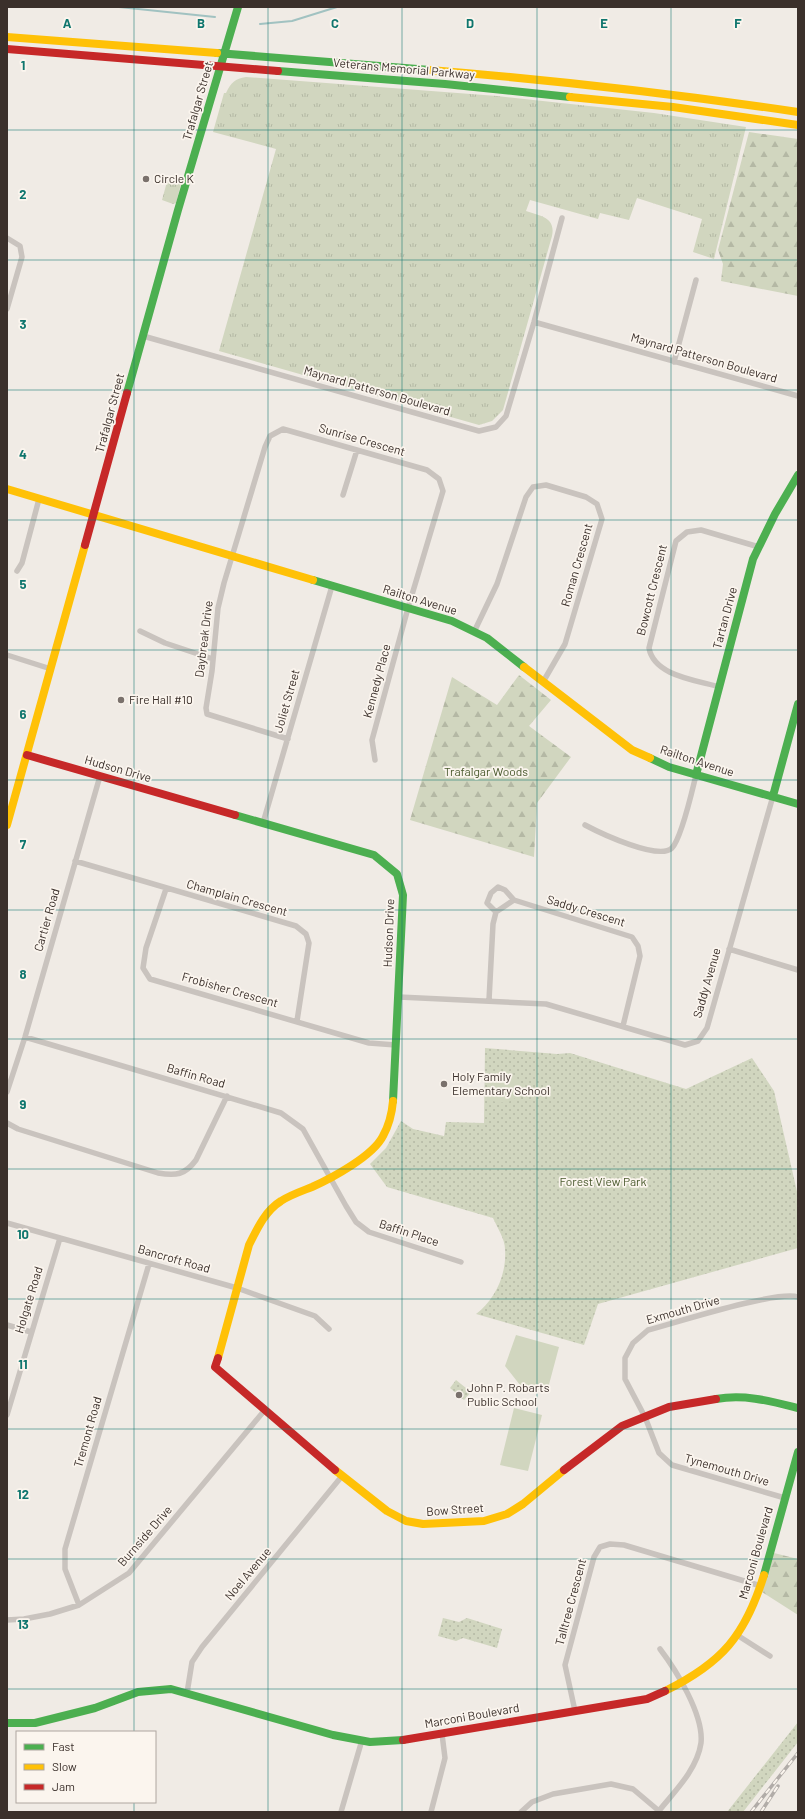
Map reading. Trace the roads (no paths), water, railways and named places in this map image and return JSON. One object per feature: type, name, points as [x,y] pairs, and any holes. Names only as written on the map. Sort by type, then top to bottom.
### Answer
[{"type":"main road","name":"Trafalgar Street","points":[[7,826],[178,210],[238,7]]},
{"type":"main road","name":"Veterans Memorial Parkway","points":[[7,37],[516,77],[696,97],[798,112]]},
{"type":"main road","name":"Veterans Memorial Parkway","points":[[7,49],[445,84],[673,107],[798,125]]},
{"type":"main road","name":"Tartan Drive","points":[[696,775],[753,559],[775,514],[798,475]]},
{"type":"main road","name":"Railton Avenue","points":[[7,489],[93,516],[452,620],[487,638],[632,750],[669,767],[798,804]]},
{"type":"main road","name":"Saddy Avenue","points":[[773,796],[798,704]]},
{"type":"main road","name":"Hudson Drive","points":[[27,755],[374,855],[397,874],[403,895],[400,997],[392,1113],[383,1137],[367,1154],[331,1178],[281,1202],[266,1214],[249,1245],[237,1288]]},
{"type":"main road","name":"Bow Street","points":[[237,1288],[215,1367],[264,1411],[342,1476],[387,1511],[406,1521],[423,1524],[484,1521],[507,1514],[523,1504],[587,1451],[622,1426],[669,1407],[728,1397],[759,1398],[798,1408]]},
{"type":"main road","name":"Marconi Boulevard","points":[[7,1723],[35,1723],[95,1708],[138,1692],[171,1689],[333,1735],[362,1740],[398,1741],[647,1699],[682,1682],[709,1665],[729,1646],[737,1635],[752,1608],[761,1586],[798,1452]]},
{"type":"street","name":"Maynard Patterson Boulevard","points":[[143,336],[479,431],[496,427],[506,416],[534,322],[562,218]]},
{"type":"street","points":[[7,238],[20,246],[22,257],[7,309]]},
{"type":"street","points":[[674,362],[696,280]]},
{"type":"street","name":"Maynard Patterson Boulevard","points":[[534,322],[798,396]]},
{"type":"street","name":"Sunrise Crescent","points":[[233,556],[265,447],[270,436],[283,428],[427,470],[440,479],[443,491],[408,608]]},
{"type":"street","points":[[344,495],[357,450]]},
{"type":"street","name":"Roman Crescent","points":[[474,632],[497,584],[526,497],[533,488],[546,485],[586,497],[597,504],[602,519],[565,644],[543,682]]},
{"type":"street","points":[[17,571],[22,563],[39,499]]},
{"type":"street","name":"Bowcott Crescent","points":[[720,687],[672,673],[655,662],[650,655],[648,648],[676,541],[687,532],[701,530],[759,548]]},
{"type":"street","name":"Daybreak Drive","points":[[233,556],[218,608],[214,659],[206,699],[207,714],[288,739]]},
{"type":"street","name":"Joliet Street","points":[[263,823],[332,586]]},
{"type":"street","name":"Kennedy Place","points":[[375,760],[372,740],[408,608]]},
{"type":"street","points":[[140,631],[164,643],[214,659]]},
{"type":"street","points":[[7,655],[51,669]]},
{"type":"street","points":[[585,825],[601,834],[650,851],[663,853],[671,848],[678,837],[696,775]]},
{"type":"street","name":"Cartier Road","points":[[7,1092],[25,1037],[100,776]]},
{"type":"street","name":"Saddy Avenue","points":[[400,997],[489,1000],[546,1004],[685,1045],[698,1041],[707,1028],[773,796]]},
{"type":"street","name":"Champlain Crescent","points":[[75,861],[296,926],[306,934],[309,943],[297,1021]]},
{"type":"street","name":"Saddy Crescent","points":[[496,912],[487,903],[490,893],[498,886],[506,890],[514,900],[632,937],[638,946],[640,956],[623,1026]]},
{"type":"street","name":"Frobisher Crescent","points":[[166,889],[146,948],[143,968],[150,979],[368,1043],[396,1045]]},
{"type":"street","points":[[489,1000],[493,924],[496,912],[514,900]]},
{"type":"street","points":[[729,949],[798,970]]},
{"type":"street","name":"Baffin Road","points":[[25,1037],[281,1113],[303,1129],[331,1178]]},
{"type":"street","points":[[7,1123],[33,1134],[158,1173],[171,1175],[182,1173],[190,1168],[196,1160],[227,1096]]},
{"type":"street","name":"Baffin Place","points":[[331,1178],[356,1222],[370,1232],[461,1262]]},
{"type":"street","name":"Bancroft Road","points":[[7,1223],[237,1288],[315,1316],[329,1329]]},
{"type":"street","name":"Holgate Road","points":[[7,1415],[60,1238]]},
{"type":"street","name":"Tremont Road","points":[[79,1605],[65,1569],[65,1549],[149,1264]]},
{"type":"street","name":"Exmouth Drive","points":[[645,1417],[626,1380],[625,1358],[633,1343],[648,1330],[768,1298],[792,1294],[798,1297]]},
{"type":"street","points":[[7,1325],[31,1332]]},
{"type":"street","name":"Burnside Drive","points":[[7,1620],[24,1619],[50,1614],[79,1605],[129,1574],[264,1411]]},
{"type":"street","name":"Tynemouth Drive","points":[[645,1417],[658,1453],[672,1465],[785,1498]]},
{"type":"street","name":"Noel Avenue","points":[[187,1693],[192,1662],[202,1646],[342,1476]]},
{"type":"street","name":"Talltree Crescent","points":[[575,1711],[565,1665],[594,1557],[600,1547],[610,1544],[624,1545],[761,1586]]},
{"type":"street","points":[[737,1635],[770,1656]]},
{"type":"street","points":[[521,1812],[532,1802],[553,1794],[611,1784],[633,1789],[658,1811],[684,1780],[697,1754],[701,1742],[697,1716],[682,1682],[660,1649]]},
{"type":"street","points":[[431,1812],[445,1758],[442,1734]]},
{"type":"street","points":[[341,1812],[362,1740]]},
{"type":"waterway","points":[[119,7],[215,17]]},
{"type":"waterway","points":[[260,24],[292,21],[337,7]]},
{"type":"railway","points":[[751,1812],[798,1753]]},
{"type":"railway","points":[[761,1812],[778,1786]]},
{"type":"place","name":"Circle K","points":[[146,179]]},
{"type":"place","name":"Fire Hall #10","points":[[121,700]]},
{"type":"place","name":"Holy Family Elementary School","points":[[444,1084]]},
{"type":"place","name":"John P. Robarts Public School","points":[[459,1395]]},
{"type":"park label","name":"Trafalgar Woods","points":[[486,772]]},
{"type":"park label","name":"Forest View Park","points":[[603,1182]]}]
